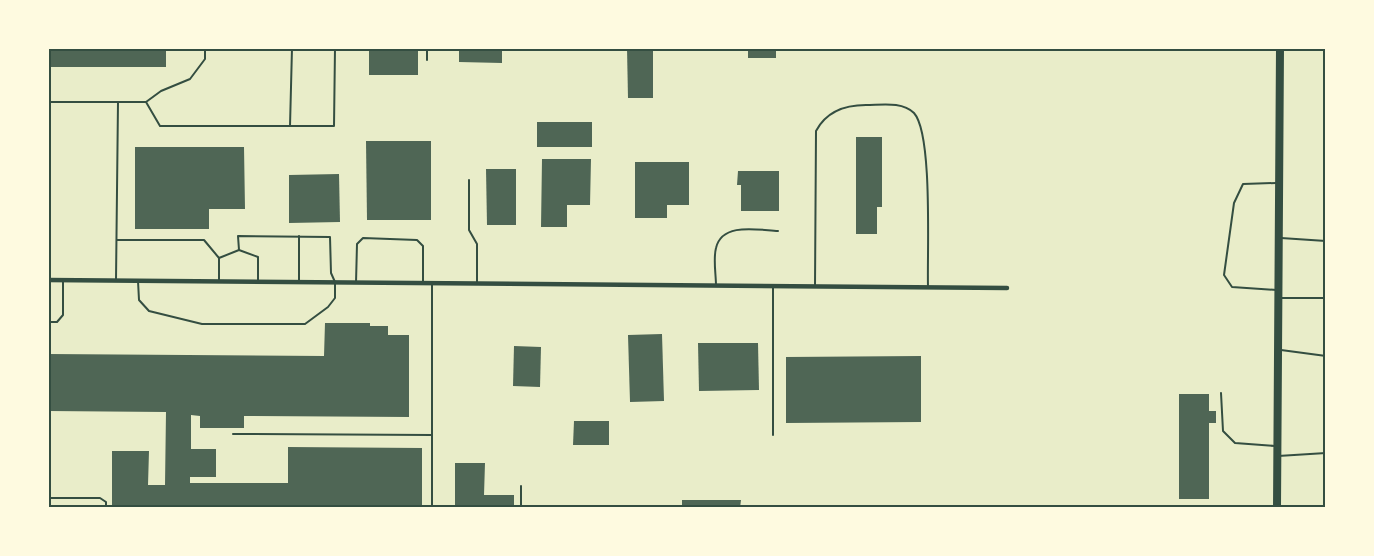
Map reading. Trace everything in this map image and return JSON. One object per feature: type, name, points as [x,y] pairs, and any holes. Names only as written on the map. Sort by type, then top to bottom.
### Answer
[{"type":"main road","points":[[1277,508],[1280,48]]},
{"type":"street","points":[[48,280],[1007,288]]},
{"type":"lane","points":[[48,102],[146,102],[161,92],[190,79],[206,59],[205,48]]},
{"type":"lane","points":[[290,126],[292,48]]},
{"type":"lane","points":[[146,102],[160,126],[334,126],[334,48]]},
{"type":"lane","points":[[427,48],[427,60]]},
{"type":"lane","points":[[116,280],[118,102]]},
{"type":"lane","points":[[815,287],[816,131],[822,120],[833,112],[851,105],[899,105],[914,113],[921,128],[926,154],[928,288]]},
{"type":"lane","points":[[469,180],[469,230],[477,244],[477,284]]},
{"type":"lane","points":[[1279,183],[1243,184],[1234,203],[1224,275],[1232,287],[1326,298]]},
{"type":"lane","points":[[716,286],[716,248],[721,238],[728,232],[740,230],[778,231]]},
{"type":"lane","points":[[138,281],[139,300],[149,311],[202,324],[305,324],[328,307],[335,298],[335,282],[331,273],[330,237],[238,236],[239,250]]},
{"type":"lane","points":[[298,282],[299,236]]},
{"type":"lane","points":[[356,283],[357,244],[363,238],[417,240],[423,246],[423,283]]},
{"type":"lane","points":[[1279,238],[1326,241]]},
{"type":"lane","points":[[117,240],[204,240],[219,258],[219,281]]},
{"type":"lane","points":[[219,258],[239,250],[258,257],[258,282]]},
{"type":"lane","points":[[48,322],[57,322],[63,315],[63,280]]},
{"type":"lane","points":[[432,283],[432,508]]},
{"type":"lane","points":[[773,286],[773,435]]},
{"type":"lane","points":[[1278,350],[1326,356]]},
{"type":"lane","points":[[1221,393],[1223,431],[1234,443],[1278,446]]},
{"type":"lane","points":[[232,434],[432,435]]},
{"type":"lane","points":[[1278,456],[1326,453]]},
{"type":"lane","points":[[521,486],[521,508]]},
{"type":"lane","points":[[48,498],[100,498],[106,502],[106,508]]},
{"type":"building","points":[[48,48],[166,48],[166,67],[48,67]]},
{"type":"building","points":[[369,48],[418,48],[418,75],[369,75]]},
{"type":"building","points":[[459,48],[502,48],[502,63],[459,62]]},
{"type":"building","points":[[627,48],[653,48],[653,98],[628,98]]},
{"type":"building","points":[[748,48],[776,48],[776,58],[748,58]]},
{"type":"building","points":[[537,122],[592,122],[592,147],[537,147]]},
{"type":"building","points":[[856,137],[882,137],[882,207],[877,207],[877,234],[856,234]]},
{"type":"building","points":[[366,141],[431,141],[431,220],[367,220]]},
{"type":"building","points":[[135,147],[244,147],[245,209],[209,209],[209,229],[135,229]]},
{"type":"building","points":[[542,159],[591,159],[590,205],[567,205],[567,227],[541,227]]},
{"type":"building","points":[[635,162],[689,162],[689,205],[667,205],[667,218],[635,218]]},
{"type":"building","points":[[486,169],[516,169],[516,225],[487,225]]},
{"type":"building","points":[[738,171],[779,171],[779,211],[741,211],[741,185],[737,185]]},
{"type":"building","points":[[339,174],[340,222],[289,223],[289,175]]},
{"type":"building","points":[[325,323],[370,323],[370,326],[388,326],[388,335],[409,335],[409,417],[244,416],[244,428],[200,428],[200,416],[191,415],[191,449],[216,449],[216,477],[190,477],[190,483],[288,483],[288,447],[422,448],[422,508],[112,508],[112,451],[149,451],[148,485],[165,485],[166,412],[48,411],[48,354],[324,356]]},
{"type":"building","points":[[662,334],[664,401],[630,402],[628,335]]},
{"type":"building","points":[[698,343],[758,343],[759,390],[699,391]]},
{"type":"building","points":[[514,346],[541,347],[540,387],[513,386]]},
{"type":"building","points":[[921,356],[921,422],[786,423],[786,357]]},
{"type":"building","points":[[1179,394],[1209,394],[1209,411],[1216,411],[1216,423],[1209,423],[1209,499],[1179,499]]},
{"type":"building","points":[[574,421],[609,421],[609,445],[573,445]]},
{"type":"building","points":[[455,463],[485,463],[484,495],[514,495],[514,508],[455,508]]},
{"type":"building","points":[[682,500],[741,500],[740,508],[682,508]]}]
